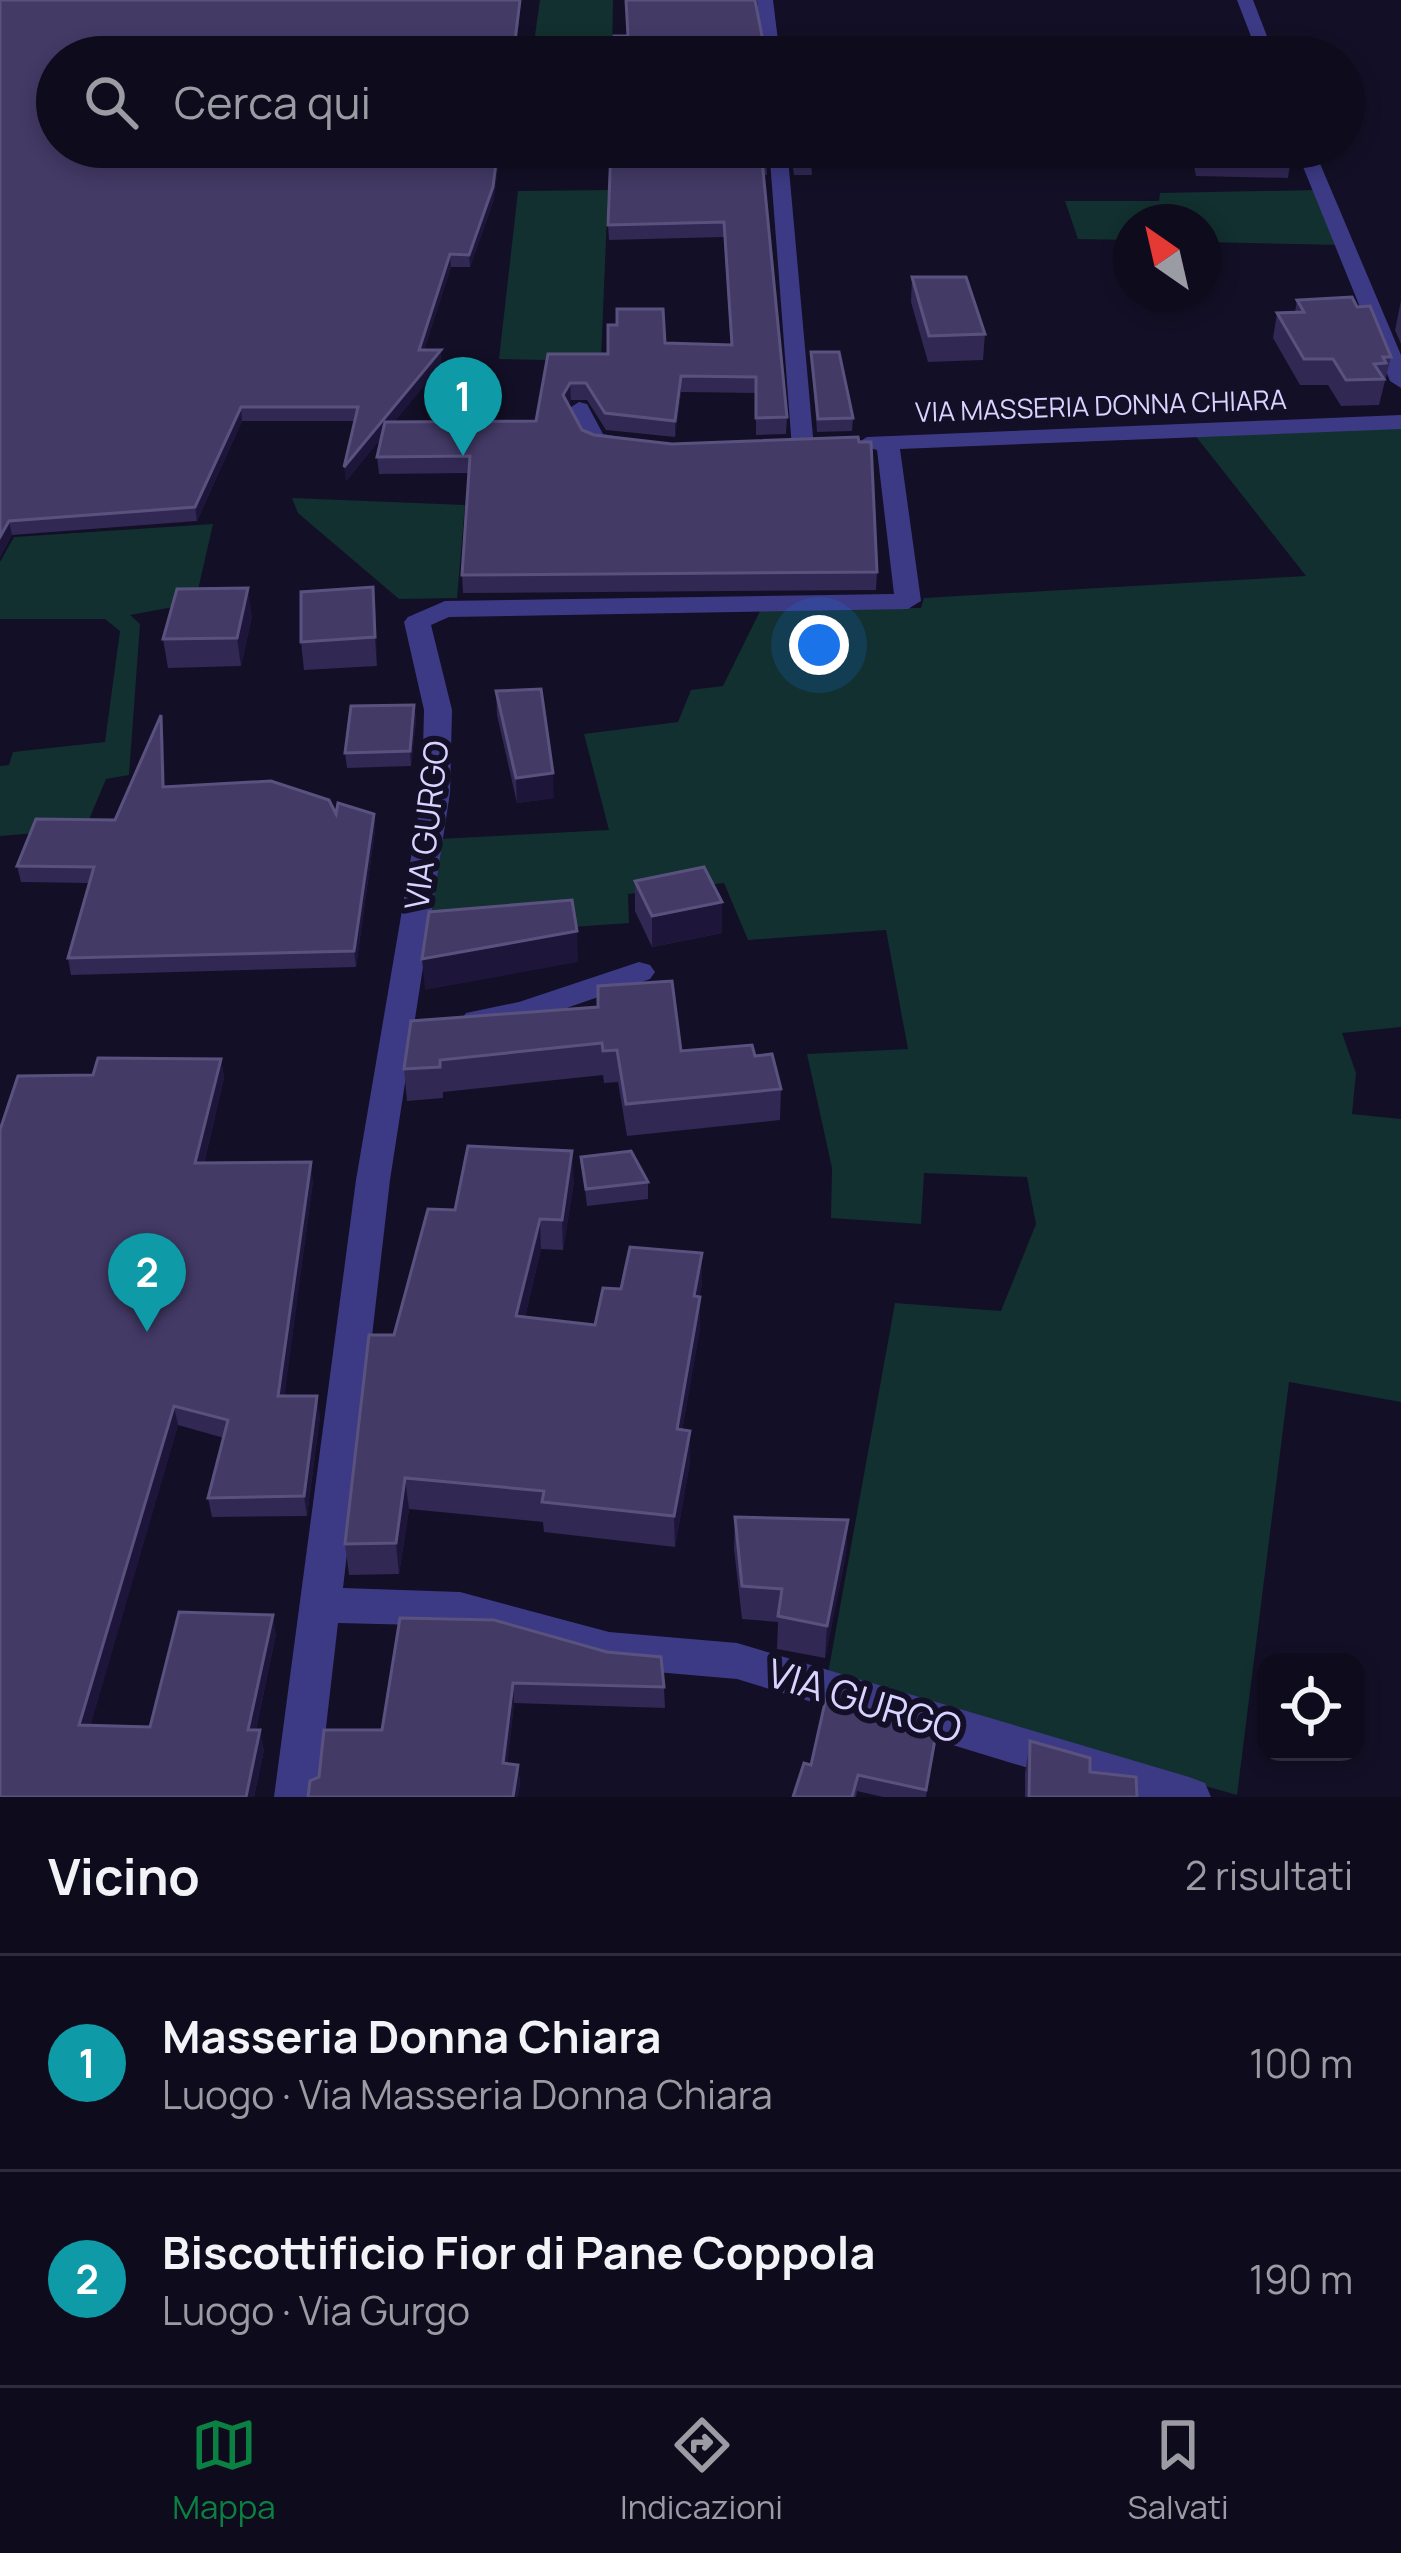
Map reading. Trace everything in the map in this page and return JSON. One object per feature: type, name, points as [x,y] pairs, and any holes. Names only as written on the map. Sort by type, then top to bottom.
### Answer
[{"type":"street","points":[[766,0],[770,36]]},
{"type":"street","points":[[1245,0],[1259,36]]},
{"type":"street","name":"VIA MASSERIA DONNA CHIARA","points":[[781,168],[792,264],[792,350],[814,447],[1401,422]]},
{"type":"street","points":[[1313,168],[1401,381]]},
{"type":"street","points":[[579,409],[595,440],[652,447]]},
{"type":"street","name":"VIA GURGO","points":[[296,1797],[373,1180],[422,1022],[438,710],[417,622],[445,609],[908,601],[888,443]]},
{"type":"street","points":[[422,1022],[524,1012],[639,971]]},
{"type":"street","name":"VIA GURGO","points":[[322,1605],[460,1609],[609,1650],[736,1661],[1189,1797]]},
{"type":"green space","points":[[540,0],[613,0],[612,36],[535,36]]},
{"type":"green space","points":[[608,190],[601,361],[499,359],[518,191]]},
{"type":"green space","points":[[1317,190],[1344,245],[1221,242],[1221,204],[1113,204],[1113,240],[1078,239],[1065,201],[1159,201],[1160,193]]},
{"type":"green space","points":[[1401,426],[1401,1027],[1342,1033],[1356,1073],[1352,1114],[1401,1119],[1401,1402],[1289,1382],[1237,1795],[827,1679],[895,1303],[1001,1311],[1036,1224],[1027,1177],[924,1173],[921,1224],[831,1218],[832,1168],[807,1054],[908,1049],[886,930],[748,940],[724,883],[628,894],[629,923],[428,937],[438,839],[609,830],[584,734],[678,722],[691,690],[723,686],[761,609],[921,608],[924,598],[1306,576],[1194,434]]},
{"type":"green space","points":[[292,498],[465,505],[457,598],[399,599],[298,513]]},
{"type":"green space","points":[[213,524],[195,603],[130,615],[140,624],[129,775],[106,779],[85,829],[0,836],[0,766],[9,765],[13,752],[105,742],[120,631],[105,619],[0,619],[0,562],[14,537]]},
{"type":"building","points":[[0,0],[520,0],[516,36],[36,36],[36,168],[495,168],[469,255],[450,254],[419,350],[441,350],[344,467],[358,407],[241,407],[195,507],[9,521],[0,537]]},
{"type":"building","points":[[626,0],[755,0],[762,36],[628,36]]},
{"type":"building","points":[[610,168],[763,168],[787,417],[756,418],[756,377],[681,376],[675,421],[605,413],[586,383],[570,383],[563,395],[582,430],[594,435],[672,444],[858,437],[859,442],[871,442],[877,572],[462,575],[470,456],[377,457],[385,422],[536,421],[548,354],[608,354],[608,325],[617,325],[617,309],[663,309],[665,343],[732,345],[724,222],[608,225]]},
{"type":"building","points":[[912,277],[966,277],[985,334],[929,336]]},
{"type":"building","points":[[1352,297],[1357,307],[1370,306],[1391,357],[1383,357],[1386,363],[1374,364],[1384,379],[1346,380],[1333,359],[1304,359],[1277,313],[1304,312],[1297,300]]},
{"type":"building","points":[[811,352],[839,352],[853,418],[818,419]]},
{"type":"building","points":[[373,587],[375,637],[301,642],[301,592]]},
{"type":"building","points":[[248,588],[237,638],[163,639],[177,589]]},
{"type":"building","points":[[541,689],[553,773],[516,778],[496,691]]},
{"type":"building","points":[[414,705],[410,751],[345,753],[351,706]]},
{"type":"building","points":[[161,715],[163,787],[271,781],[329,800],[336,814],[338,803],[374,814],[354,951],[68,958],[94,867],[17,866],[36,819],[115,820]]},
{"type":"building","points":[[704,867],[722,902],[652,916],[635,881]]},
{"type":"building","points":[[572,900],[577,931],[422,959],[429,912]]},
{"type":"building","points":[[672,981],[681,1051],[752,1045],[755,1056],[772,1054],[781,1089],[626,1104],[617,1050],[603,1051],[602,1043],[440,1060],[440,1067],[404,1069],[411,1021],[598,1007],[598,986]]},
{"type":"building","points":[[98,1058],[221,1059],[195,1163],[311,1162],[278,1396],[317,1396],[304,1496],[208,1498],[228,1420],[174,1406],[79,1725],[150,1727],[179,1612],[273,1615],[248,1730],[260,1730],[246,1797],[0,1797],[0,1130],[18,1076],[93,1075]]},
{"type":"building","points":[[468,1146],[572,1151],[562,1220],[540,1219],[516,1316],[595,1325],[603,1288],[621,1289],[630,1247],[702,1253],[694,1296],[700,1297],[677,1429],[690,1431],[674,1516],[542,1502],[544,1491],[405,1478],[396,1543],[345,1544],[369,1335],[394,1335],[428,1209],[455,1210]]},
{"type":"building","points":[[631,1151],[648,1182],[586,1189],[581,1157]]},
{"type":"building","points":[[735,1517],[848,1520],[827,1626],[778,1616],[782,1589],[742,1586]]},
{"type":"building","points":[[400,1618],[494,1620],[607,1652],[661,1657],[664,1687],[513,1683],[503,1763],[518,1765],[513,1797],[308,1797],[310,1781],[319,1777],[324,1730],[382,1730]]},
{"type":"building","points":[[826,1698],[937,1728],[926,1790],[858,1775],[852,1797],[793,1797],[804,1763],[811,1765]]},
{"type":"building","points":[[1030,1741],[1090,1758],[1090,1772],[1136,1777],[1137,1797],[1029,1797]]},
{"type":"place","name":"Masseria Donna Chiara","points":[[463,456]]},
{"type":"place","name":"Biscottificio Fior di Pane Coppola","points":[[147,1332]]}]
